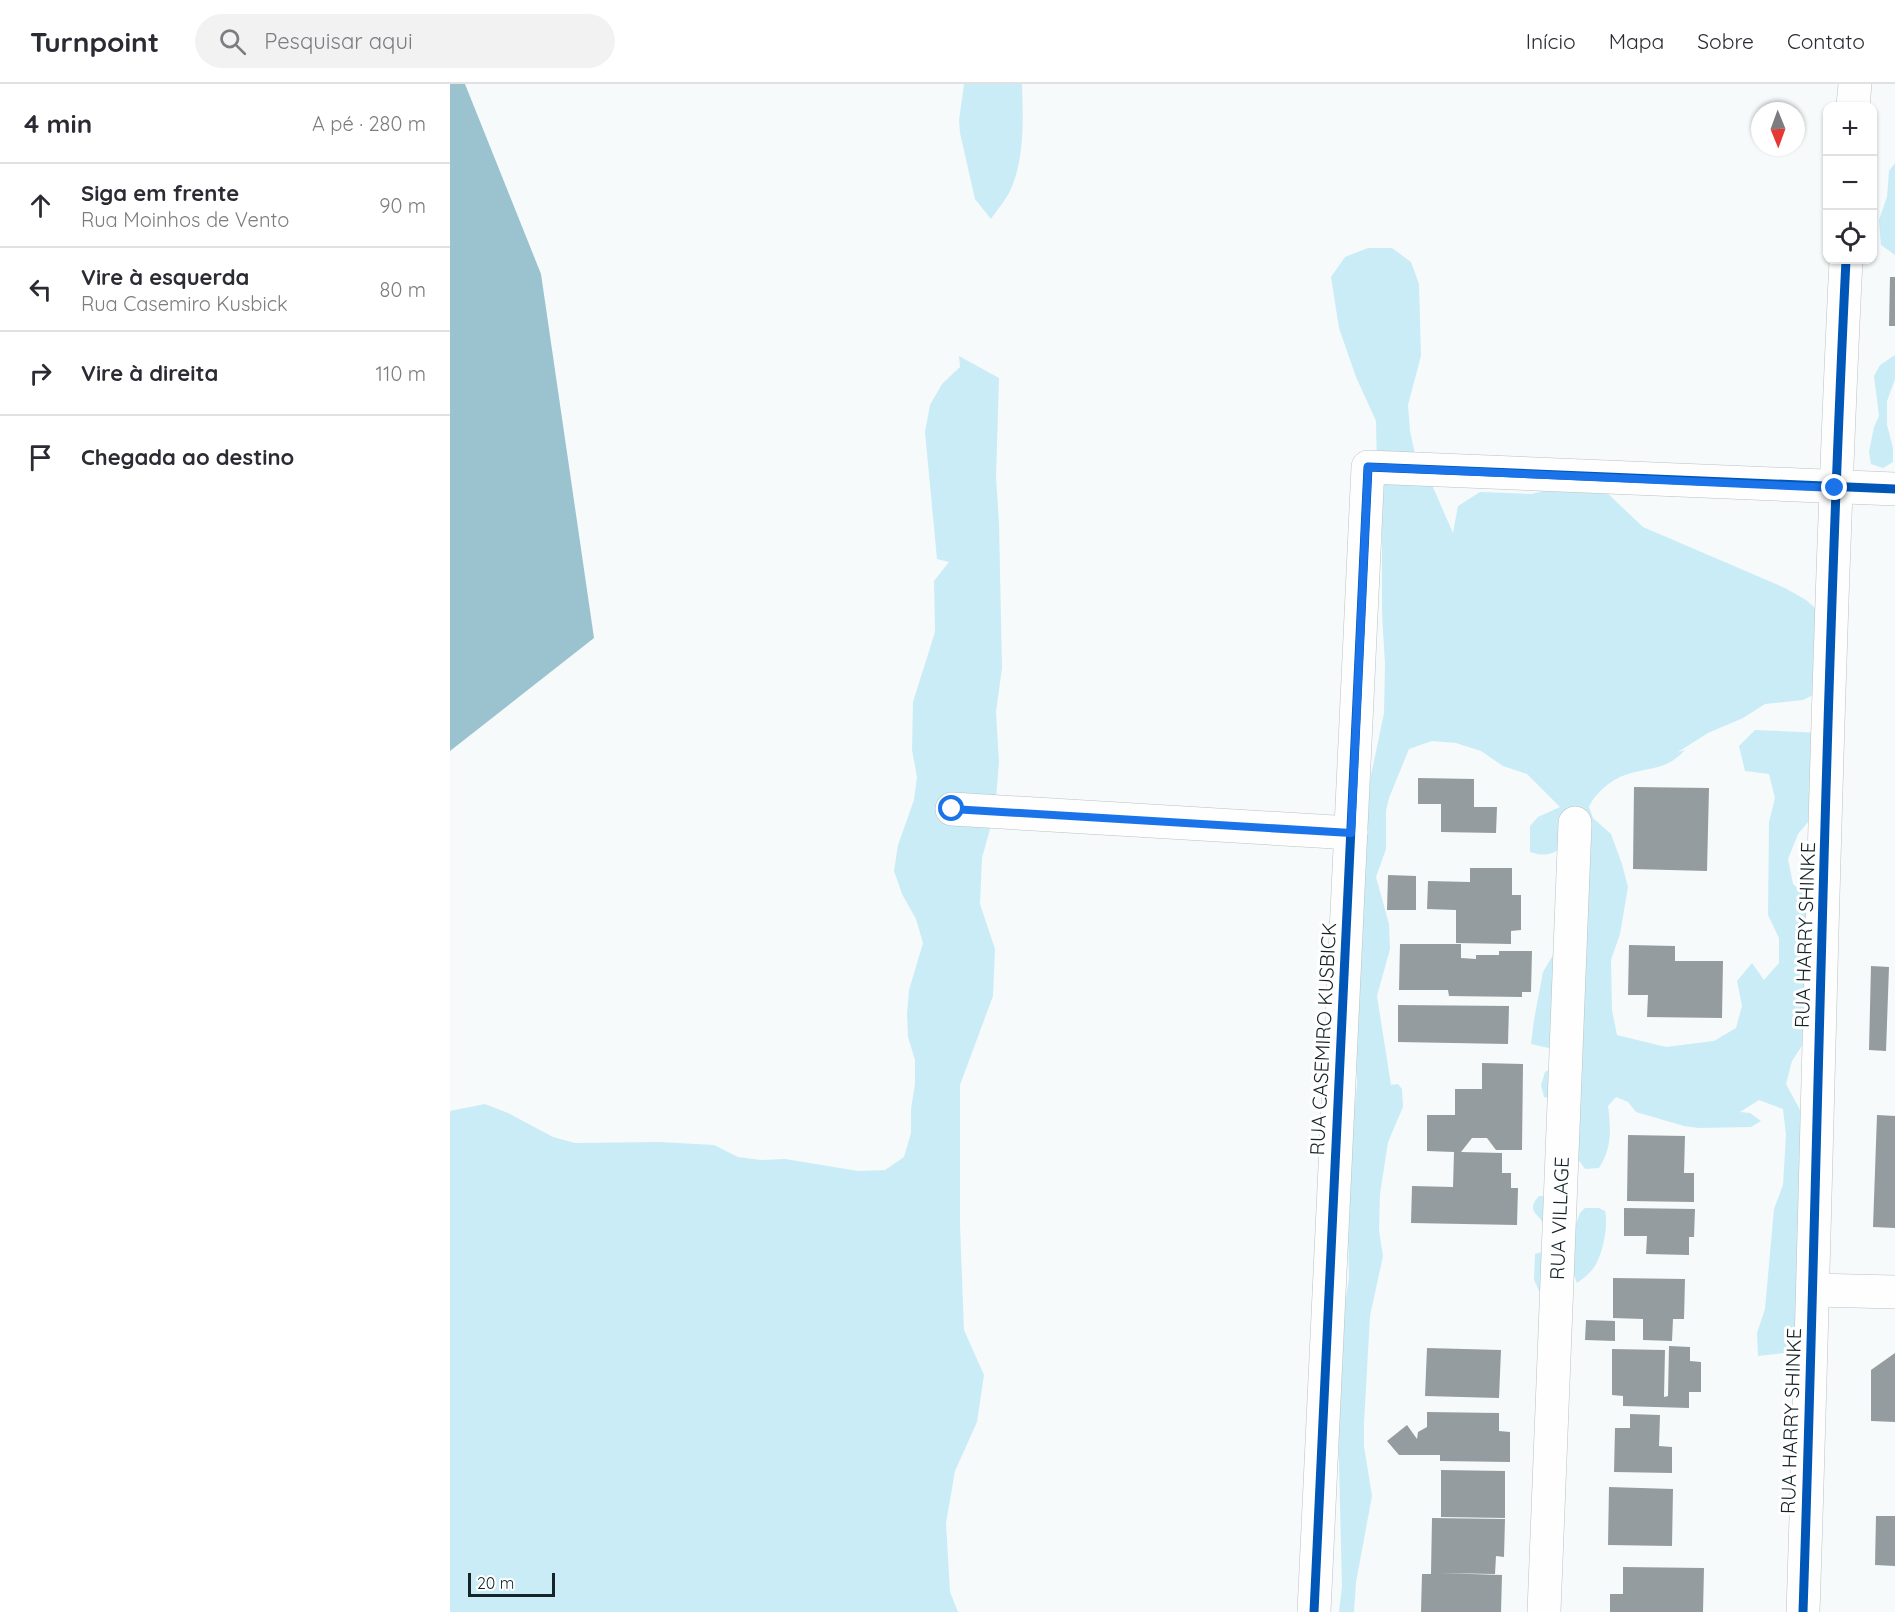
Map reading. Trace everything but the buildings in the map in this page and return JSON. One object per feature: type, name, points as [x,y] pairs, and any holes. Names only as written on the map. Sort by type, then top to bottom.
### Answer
[{"type":"street","points":[[1853,102],[1854,84]]},
{"type":"street","name":"RUA HARRY SHINKE","points":[[1803,1612],[1814,1290],[1835,488],[1846,264]]},
{"type":"street","name":"RUA CASEMIRO KUSBICK","points":[[1314,1612],[1368,467],[1835,488]]},
{"type":"street","points":[[1835,488],[1895,489]]},
{"type":"street","points":[[952,809],[1351,833]]},
{"type":"street","name":"RUA VILLAGE","points":[[1544,1612],[1575,823]]},
{"type":"street","points":[[1814,1290],[1895,1292]]},
{"type":"shaded area","points":[[450,84],[465,84],[541,274],[594,638],[450,751]]},
{"type":"shaded area","points":[[964,84],[1022,84],[1022,138],[1018,166],[1010,191],[991,219],[975,199],[960,133],[959,120]]},
{"type":"shaded area","points":[[1895,163],[1895,255],[1881,245],[1879,220],[1887,197],[1889,171]]},
{"type":"shaded area","points":[[1368,248],[1392,248],[1411,262],[1419,284],[1421,356],[1408,405],[1410,431],[1415,454],[1428,476],[1453,533],[1458,506],[1480,492],[1531,494],[1556,488],[1604,490],[1643,527],[1785,588],[1806,600],[1825,617],[1813,695],[1803,700],[1765,704],[1743,718],[1708,733],[1678,752],[1685,750],[1665,765],[1616,779],[1600,791],[1589,807],[1593,818],[1611,834],[1628,887],[1620,934],[1611,960],[1612,1010],[1617,1035],[1666,1047],[1714,1041],[1736,1028],[1742,1006],[1737,981],[1752,963],[1764,980],[1779,963],[1779,938],[1768,915],[1769,822],[1775,798],[1769,774],[1745,771],[1739,746],[1755,730],[1823,733],[1814,815],[1798,834],[1788,859],[1793,884],[1810,900],[1805,1041],[1792,1061],[1786,1084],[1808,1131],[1803,1338],[1784,1353],[1758,1356],[1757,1333],[1765,1309],[1774,1209],[1783,1185],[1786,1135],[1783,1109],[1759,1100],[1740,1112],[1750,1113],[1761,1121],[1751,1127],[1699,1128],[1636,1112],[1628,1102],[1616,1097],[1608,1106],[1610,1138],[1603,1161],[1599,1168],[1585,1169],[1578,1159],[1556,1100],[1544,1097],[1541,1085],[1545,1072],[1555,1067],[1557,1050],[1531,1044],[1543,972],[1556,950],[1566,843],[1550,854],[1530,852],[1530,826],[1538,817],[1560,807],[1527,774],[1503,766],[1481,751],[1456,743],[1432,741],[1409,749],[1389,798],[1386,811],[1386,849],[1376,877],[1389,924],[1390,949],[1377,996],[1391,1085],[1398,1084],[1402,1089],[1403,1107],[1388,1142],[1380,1194],[1379,1231],[1383,1256],[1370,1316],[1364,1446],[1372,1496],[1356,1582],[1354,1612],[1339,1612],[1342,1586],[1337,1385],[1340,1333],[1349,1279],[1347,1179],[1357,1085],[1356,1034],[1364,809],[1384,713],[1385,664],[1382,613],[1382,507],[1377,470],[1376,421],[1356,377],[1339,328],[1331,277],[1345,257]]},
{"type":"shaded area","points":[[1895,355],[1895,379],[1887,401],[1887,425],[1893,448],[1893,462],[1883,468],[1871,464],[1869,452],[1874,427],[1879,416],[1874,376],[1880,365]]},
{"type":"shaded area","points":[[959,356],[999,378],[996,477],[1002,668],[996,712],[999,762],[995,811],[982,858],[980,904],[995,949],[993,996],[960,1085],[960,1225],[964,1330],[984,1375],[977,1422],[955,1471],[946,1523],[950,1592],[958,1612],[450,1612],[450,1111],[485,1104],[508,1113],[553,1137],[575,1143],[660,1142],[714,1145],[738,1157],[761,1160],[785,1159],[858,1171],[885,1170],[904,1157],[911,1133],[911,1109],[915,1084],[915,1060],[908,1037],[909,990],[923,943],[916,919],[902,894],[894,871],[898,845],[914,800],[917,777],[912,750],[913,702],[935,632],[934,581],[949,562],[937,559],[925,432],[930,405],[942,384],[960,367]]},
{"type":"shaded area","points":[[1539,1196],[1545,1196],[1571,1222],[1576,1224],[1580,1213],[1585,1208],[1599,1208],[1605,1211],[1606,1217],[1602,1250],[1592,1270],[1577,1283],[1573,1272],[1542,1297],[1534,1280],[1535,1254],[1548,1250],[1544,1225],[1533,1209]]},
{"type":"cycle path","points":[[1803,1612],[1832,598],[1846,264]]},
{"type":"cycle path","points":[[1314,1612],[1368,467],[1895,489]]},
{"type":"route","points":[[952,809],[1351,833],[1368,467],[1835,488]]}]
